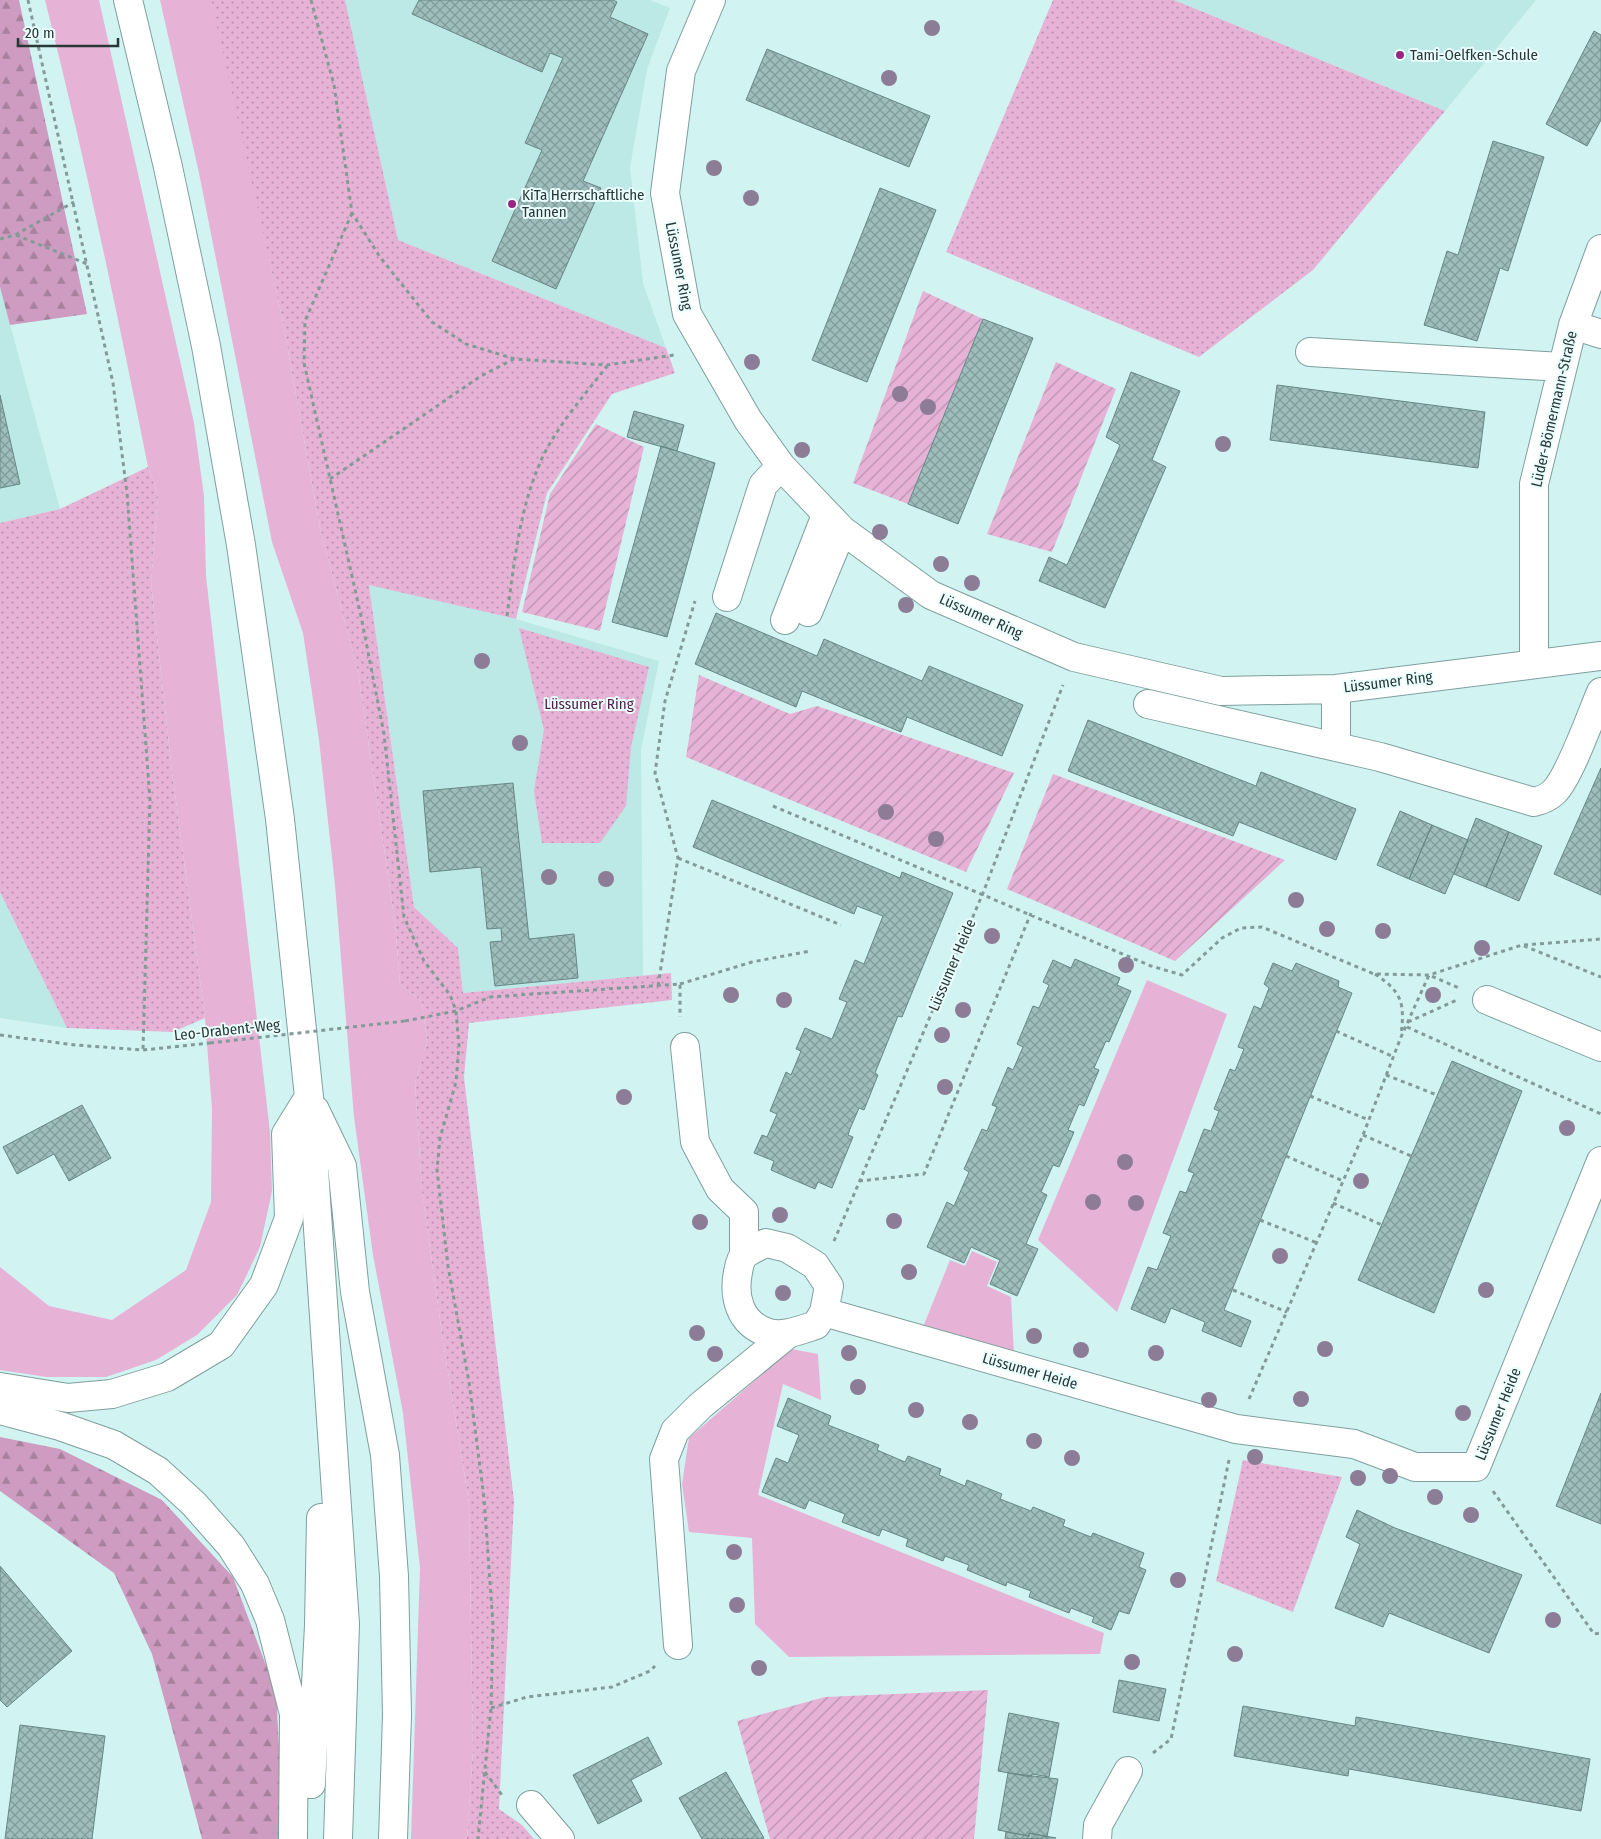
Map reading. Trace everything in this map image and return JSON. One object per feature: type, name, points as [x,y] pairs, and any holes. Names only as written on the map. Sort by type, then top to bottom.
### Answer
[{"type":"main road","points":[[128,0],[168,167],[206,346],[241,545],[280,819],[309,1097],[323,1329],[345,1624],[338,1839]]},
{"type":"main road","name":"Lüssumer Ring","points":[[711,0],[681,71],[664,193],[687,314],[748,420],[781,466],[834,523],[931,594],[1074,657],[1221,691],[1336,689],[1601,656]]},
{"type":"main road","name":"Lüder-Bömermann-Straße","points":[[1534,663],[1534,484],[1573,326],[1601,249]]},
{"type":"main road","points":[[1573,326],[1601,334]]},
{"type":"main road","points":[[1310,352],[1562,367]]},
{"type":"main road","points":[[727,597],[763,485],[781,466]]},
{"type":"main road","points":[[793,623],[834,523]]},
{"type":"main road","points":[[1336,689],[1336,746]]},
{"type":"main road","points":[[1148,704],[1380,757],[1534,802],[1546,799],[1556,790],[1571,761],[1601,692]]},
{"type":"main road","points":[[1479,997],[1601,1047]]},
{"type":"main road","points":[[685,1047],[695,1142],[720,1189],[744,1212],[744,1255],[736,1283],[738,1305],[748,1322],[767,1332],[788,1334]]},
{"type":"main road","points":[[0,1387],[68,1398],[112,1394],[167,1377],[221,1345],[264,1285],[289,1218],[286,1134],[309,1097]]},
{"type":"main road","points":[[309,1097],[342,1166],[355,1292],[385,1455],[394,1576],[397,1715],[393,1839]]},
{"type":"main road","name":"Lüssumer Heide","points":[[824,1312],[1236,1429],[1354,1444],[1415,1467],[1476,1467],[1601,1161]]},
{"type":"main road","points":[[678,1645],[664,1459],[675,1431],[687,1418],[788,1334],[816,1325],[824,1312],[829,1286],[815,1265],[787,1248],[766,1243],[744,1255]]},
{"type":"main road","points":[[308,1839],[319,1625],[323,1329]]},
{"type":"main road","points":[[0,1410],[60,1426],[114,1445],[158,1471],[194,1504],[232,1546],[255,1584],[270,1620],[294,1714],[293,1839]]},
{"type":"main road","points":[[1097,1839],[1098,1825],[1128,1771]]},
{"type":"main road","points":[[531,1805],[560,1839]]},
{"type":"path","points":[[28,0],[113,382],[127,493],[150,800],[142,1050]]},
{"type":"path","points":[[311,0],[334,84],[352,214],[380,257],[432,322],[466,344],[515,359],[607,365],[665,358],[703,344]]},
{"type":"path","points":[[0,239],[15,235],[74,202]]},
{"type":"path","points":[[352,214],[305,321],[304,363],[361,616],[384,734],[404,917],[424,961],[450,995],[456,1011],[459,1046],[456,1082],[440,1138],[437,1170],[448,1266],[469,1382],[484,1498],[493,1625],[490,1708],[478,1839]]},
{"type":"path","points":[[15,235],[87,264]]},
{"type":"path","points":[[330,479],[473,381],[515,359]]},
{"type":"path","points":[[506,616],[518,533],[540,463],[567,418],[607,365]]},
{"type":"path","points":[[658,986],[678,858],[655,773],[665,701],[696,597]]},
{"type":"path","name":"Lüssumer Heide","points":[[815,1265],[832,1244],[983,893],[1074,657]]},
{"type":"path","points":[[773,806],[1031,913],[1151,966],[1182,975],[1222,938],[1241,928],[1262,927],[1374,974],[1393,986],[1399,997],[1404,1015],[1401,1037],[1394,1057],[1363,1135],[1236,1429],[1171,1740],[1128,1771]]},
{"type":"path","points":[[678,858],[841,925]]},
{"type":"path","points":[[860,1181],[924,1174],[1031,913]]},
{"type":"path","points":[[1374,974],[1429,975],[1522,945],[1601,939]]},
{"type":"path","points":[[1522,945],[1601,977]]},
{"type":"path","name":"Leo-Drabent-Weg","points":[[0,1035],[75,1045],[142,1050],[210,1043],[406,1021],[456,1011],[490,997],[680,984],[752,962],[810,951]]},
{"type":"path","points":[[1429,975],[1479,997]]},
{"type":"path","points":[[1401,1037],[1429,975]]},
{"type":"path","points":[[680,984],[680,1019],[685,1047]]},
{"type":"path","points":[[1408,1022],[1479,997]]},
{"type":"path","points":[[1407,1027],[1601,1114]]},
{"type":"path","points":[[1336,1031],[1394,1057]]},
{"type":"path","points":[[1386,1075],[1437,1095]]},
{"type":"path","points":[[1310,1096],[1369,1120]]},
{"type":"path","points":[[1363,1135],[1411,1156]]},
{"type":"path","points":[[1286,1156],[1343,1181]]},
{"type":"path","points":[[1333,1203],[1382,1225]]},
{"type":"path","points":[[1260,1220],[1317,1243]]},
{"type":"path","points":[[1232,1290],[1287,1312]]},
{"type":"path","points":[[1476,1467],[1594,1634],[1601,1633]]},
{"type":"path","points":[[490,1708],[527,1697],[612,1687],[650,1671],[678,1645]]},
{"type":"shaded area","name":"KiTa Herrschaftliche Tannen","points":[[345,0],[650,0],[670,8],[647,69],[630,168],[643,283],[666,348],[398,240]]},
{"type":"shaded area","name":"Tami-Oelfken-Schule","points":[[1174,0],[1536,0],[1445,111]]},
{"type":"shaded area","points":[[0,287],[60,509],[0,523]]},
{"type":"shaded area","points":[[369,584],[516,619],[659,661],[641,750],[643,976],[463,993],[458,948],[414,907]]},
{"type":"shaded area","points":[[0,892],[67,1028],[0,1018]]},
{"type":"green space","points":[[0,0],[19,0],[87,314],[10,325],[0,287]]},
{"type":"green space","points":[[45,0],[99,0],[194,423],[204,496],[206,576],[270,1132],[272,1191],[260,1247],[237,1295],[197,1335],[156,1360],[106,1377],[47,1377],[0,1370],[0,1267],[49,1306],[112,1320],[186,1270],[211,1202],[212,1109],[205,1018],[172,771],[151,583],[158,495],[148,467],[100,233]]},
{"type":"green space","points":[[160,0],[211,0],[219,29],[282,317],[320,528],[358,672],[395,923],[400,984],[422,1002],[427,1041],[415,1083],[422,1191],[443,1341],[469,1503],[473,1749],[467,1839],[411,1839],[420,1568],[403,1413],[373,1255],[354,1117],[335,885],[319,740],[303,633],[272,542],[199,173]]},
{"type":"green space","points":[[211,0],[345,0],[398,240],[666,348],[675,373],[612,394],[547,493],[516,619],[369,585],[414,907],[458,948],[463,993],[671,973],[672,1000],[469,1023],[464,1077],[514,1501],[499,1809],[522,1825],[534,1839],[467,1839],[473,1749],[469,1503],[443,1341],[422,1191],[415,1083],[427,1041],[422,1002],[400,984],[395,923],[358,672],[320,528],[282,317]]},
{"type":"green space","points":[[1053,0],[1174,0],[1445,111],[1313,270],[1199,357],[946,252]]},
{"type":"green space","points":[[923,291],[983,319],[908,504],[853,483]]},
{"type":"green space","points":[[1056,362],[1116,389],[1052,552],[987,534]]},
{"type":"green space","points":[[596,424],[644,447],[600,631],[522,612],[550,494]]},
{"type":"green space","points":[[148,467],[158,495],[151,583],[172,771],[205,1018],[173,1032],[67,1028],[0,892],[0,523],[60,509]]},
{"type":"green space","name":"Lüssumer Ring","points":[[519,628],[649,667],[631,747],[626,806],[600,843],[542,843],[534,791],[544,730]]},
{"type":"green space","points":[[699,675],[790,714],[817,706],[1014,773],[966,872],[686,757]]},
{"type":"green space","points":[[1053,774],[1285,860],[1175,961],[1007,889]]},
{"type":"green space","points":[[1147,980],[1227,1014],[1117,1312],[1038,1240]]},
{"type":"green space","points":[[972,1251],[997,1262],[987,1286],[1011,1297],[1014,1354],[923,1327],[950,1260],[965,1266]]},
{"type":"green space","points":[[791,1349],[818,1354],[821,1400],[783,1384],[758,1495],[1104,1633],[1100,1654],[789,1657],[755,1624],[752,1538],[689,1532],[682,1484],[689,1438]]},
{"type":"green space","points":[[0,1437],[60,1449],[162,1500],[233,1577],[276,1692],[284,1839],[202,1839],[152,1654],[114,1573],[0,1491]]},
{"type":"green space","points":[[1243,1460],[1342,1477],[1293,1612],[1216,1581]]},
{"type":"green space","points":[[988,1690],[974,1839],[770,1839],[737,1721],[825,1697]]},
{"type":"building","points":[[419,0],[613,0],[617,2],[610,17],[648,34],[583,181],[601,188],[556,289],[492,261],[542,150],[525,143],[563,58],[550,53],[542,72],[412,14]]},
{"type":"building","points":[[1594,31],[1601,35],[1601,120],[1587,146],[1546,124]]},
{"type":"building","points":[[767,49],[930,116],[909,167],[746,100]]},
{"type":"building","points":[[1493,141],[1544,157],[1508,271],[1500,268],[1477,341],[1424,325],[1447,251],[1458,255]]},
{"type":"building","points":[[880,188],[936,210],[867,382],[812,360]]},
{"type":"building","points":[[983,319],[1033,338],[958,524],[908,504]]},
{"type":"building","points":[[1131,372],[1180,391],[1152,460],[1166,467],[1105,608],[1039,581],[1049,557],[1067,565],[1120,445],[1106,437]]},
{"type":"building","points":[[1277,385],[1485,412],[1478,468],[1270,440]]},
{"type":"building","points":[[0,395],[20,484],[0,488]]},
{"type":"building","points":[[634,411],[684,425],[677,451],[627,437]]},
{"type":"building","points":[[661,446],[715,463],[667,637],[612,622]]},
{"type":"building","points":[[716,613],[817,656],[824,639],[922,681],[929,666],[1023,705],[1002,756],[907,717],[901,732],[802,691],[796,707],[695,664]]},
{"type":"building","points":[[1088,720],[1256,786],[1261,772],[1356,809],[1336,860],[1239,822],[1233,836],[1068,771]]},
{"type":"building","points":[[1601,768],[1601,895],[1554,874]]},
{"type":"building","points":[[513,783],[529,939],[574,934],[578,978],[495,986],[490,942],[502,941],[501,928],[487,929],[481,867],[430,872],[423,791]]},
{"type":"building","points":[[712,800],[900,878],[902,872],[953,893],[902,1017],[898,1016],[875,1073],[878,1075],[864,1110],[859,1108],[850,1129],[848,1135],[853,1137],[832,1188],[818,1182],[815,1189],[771,1170],[774,1161],[754,1153],[762,1135],[767,1137],[777,1114],[770,1111],[786,1072],[791,1075],[801,1051],[796,1049],[805,1028],[832,1039],[847,1002],[839,999],[855,960],[864,964],[883,916],[857,906],[854,914],[693,847]]},
{"type":"building","points":[[1400,811],[1432,825],[1409,879],[1377,865]]},
{"type":"building","points":[[1476,818],[1509,832],[1486,887],[1454,874]]},
{"type":"building","points":[[1432,825],[1468,840],[1445,894],[1409,879]]},
{"type":"building","points":[[1509,832],[1542,846],[1519,901],[1486,887]]},
{"type":"building","points":[[1075,959],[1120,978],[1117,985],[1131,991],[1109,1042],[1106,1041],[1094,1068],[1099,1070],[1084,1106],[1079,1104],[1068,1130],[1074,1132],[1059,1167],[1053,1165],[1041,1192],[1047,1195],[1026,1244],[1038,1249],[1017,1296],[990,1284],[1000,1260],[971,1247],[964,1263],[927,1247],[947,1202],[954,1206],[969,1172],[964,1169],[982,1129],[987,1131],[997,1107],[992,1105],[1008,1067],[1013,1070],[1023,1047],[1017,1044],[1033,1006],[1039,1008],[1049,985],[1043,982],[1053,960],[1071,968]]},
{"type":"building","points":[[1273,963],[1292,971],[1296,963],[1339,981],[1338,987],[1352,993],[1224,1310],[1251,1321],[1241,1347],[1202,1331],[1205,1322],[1171,1308],[1165,1323],[1131,1309],[1148,1267],[1157,1270],[1171,1236],[1163,1233],[1180,1191],[1186,1193],[1194,1173],[1188,1171],[1204,1129],[1211,1131],[1219,1111],[1214,1109],[1230,1069],[1235,1071],[1244,1049],[1238,1047],[1254,1006],[1261,1009],[1269,988],[1264,984]]},
{"type":"building","points":[[1452,1061],[1522,1091],[1434,1313],[1358,1280]]},
{"type":"building","points":[[82,1105],[111,1158],[69,1181],[54,1154],[17,1174],[3,1147]]},
{"type":"building","points":[[1601,1393],[1601,1524],[1556,1506]]},
{"type":"building","points":[[788,1398],[831,1416],[828,1425],[879,1445],[877,1450],[905,1462],[908,1456],[941,1469],[939,1475],[965,1486],[967,1480],[1002,1494],[1000,1499],[1031,1511],[1033,1507],[1065,1520],[1063,1526],[1091,1537],[1093,1533],[1144,1553],[1139,1567],[1146,1570],[1129,1614],[1119,1611],[1111,1630],[1092,1622],[1094,1617],[1071,1608],[1069,1613],[1029,1597],[1031,1591],[1007,1582],[1006,1586],[967,1570],[969,1565],[945,1556],[943,1561],[906,1546],[908,1539],[882,1529],[879,1536],[842,1522],[845,1514],[809,1500],[805,1509],[762,1492],[776,1458],[788,1463],[799,1435],[777,1426]]},
{"type":"building","points":[[1357,1510],[1395,1528],[1522,1575],[1489,1653],[1389,1613],[1383,1627],[1335,1608],[1360,1544],[1346,1537]]},
{"type":"building","points":[[0,1566],[72,1651],[7,1707],[0,1700]]},
{"type":"building","points":[[1119,1680],[1166,1689],[1159,1721],[1113,1712]]},
{"type":"building","points":[[1243,1706],[1355,1726],[1356,1717],[1590,1759],[1581,1811],[1349,1769],[1348,1776],[1234,1756]]},
{"type":"building","points":[[1009,1713],[1059,1723],[1049,1777],[1032,1774],[1031,1777],[998,1771]]},
{"type":"building","points":[[20,1725],[105,1736],[92,1839],[5,1839]]},
{"type":"building","points":[[648,1737],[662,1764],[631,1780],[642,1801],[598,1824],[573,1775]]},
{"type":"building","points":[[726,1772],[764,1838],[702,1839],[679,1798]]},
{"type":"building","points":[[1008,1773],[1058,1779],[1047,1837],[1029,1833],[1029,1836],[998,1830]]},
{"type":"building","points":[[1006,1832],[1029,1836],[1029,1833],[1056,1838],[1005,1839]]},
{"type":"place","name":"Tami-Oelfken-Schule","points":[[1400,55]]},
{"type":"place","name":"KiTa Herrschaftliche Tannen","points":[[512,204]]}]
